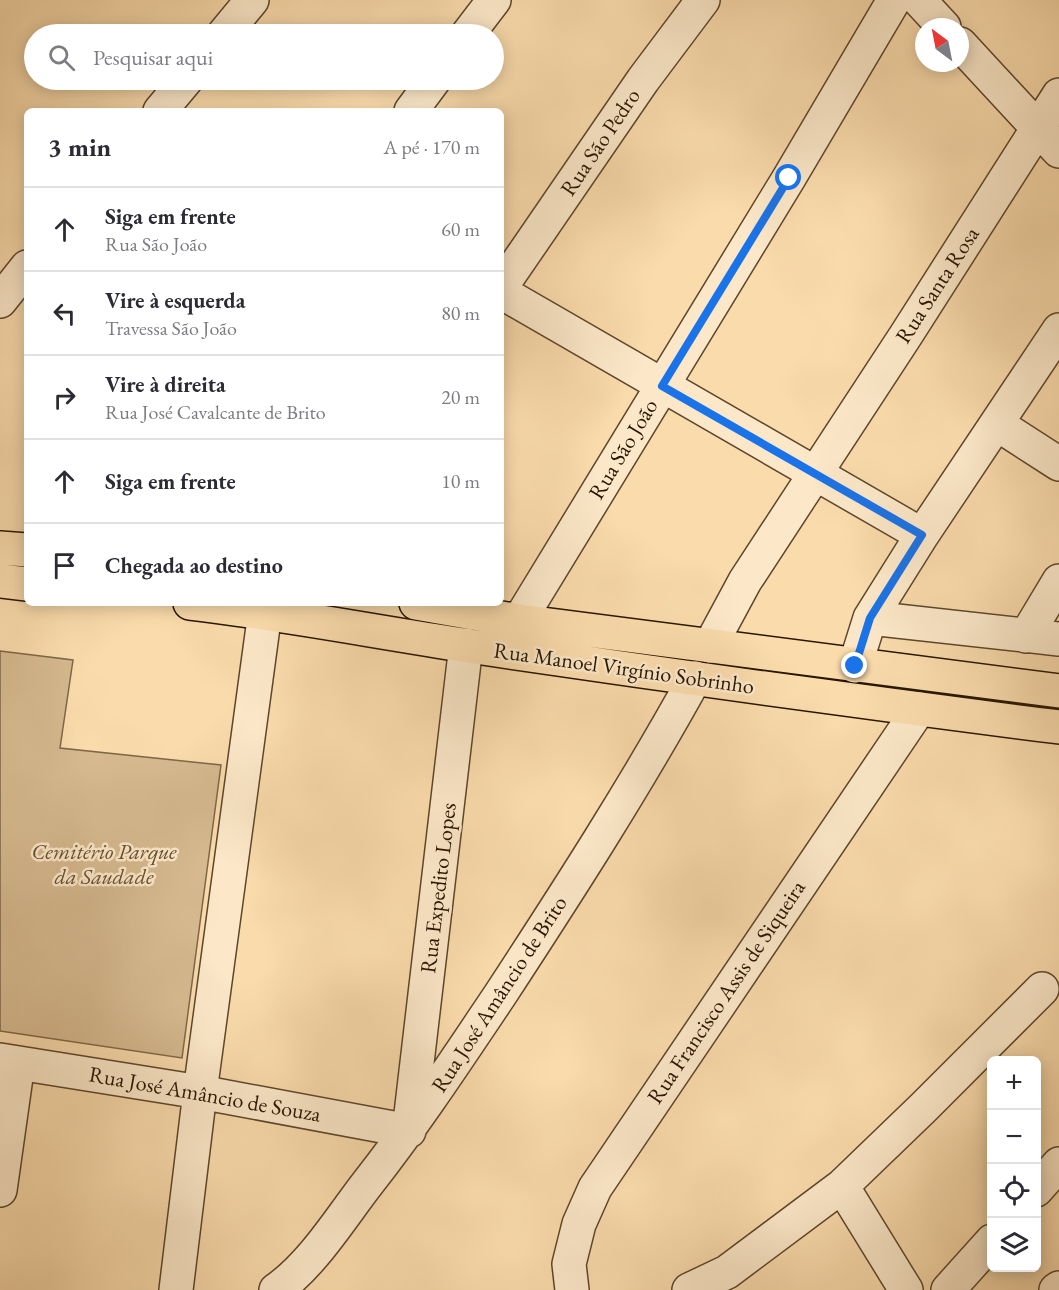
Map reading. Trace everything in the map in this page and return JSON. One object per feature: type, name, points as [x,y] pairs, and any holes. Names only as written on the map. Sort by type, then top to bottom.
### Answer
[{"type":"main road","points":[[0,548],[24,550]]},
{"type":"main road","points":[[0,581],[24,584]]},
{"type":"main road","name":"Rua Manoel Virgínio Sobrinho","points":[[215,606],[695,678],[1059,727]]},
{"type":"main road","name":"Rua Manoel Virgínio Sobrinho","points":[[433,606],[519,621],[1059,691]]},
{"type":"street","points":[[232,24],[252,0]]},
{"type":"street","points":[[476,24],[494,0]]},
{"type":"street","name":"Rua São Pedro","points":[[504,283],[643,80],[703,0]]},
{"type":"street","name":"Rua São João","points":[[519,621],[789,178],[894,0]]},
{"type":"street","points":[[918,0],[935,18]]},
{"type":"street","points":[[969,54],[1048,139]]},
{"type":"street","points":[[163,108],[178,90]]},
{"type":"street","points":[[413,108],[427,90]]},
{"type":"street","name":"Rua Santa Rosa","points":[[710,646],[745,581],[906,335],[1048,139],[1059,95]]},
{"type":"street","points":[[0,301],[24,271]]},
{"type":"street","points":[[504,294],[922,535]]},
{"type":"street","points":[[855,666],[870,618],[922,535],[1059,330]]},
{"type":"street","points":[[997,424],[1059,464]]},
{"type":"street","points":[[1026,636],[1059,581]]},
{"type":"street","points":[[185,1290],[176,1290],[200,1092],[265,612]]},
{"type":"street","points":[[870,618],[1059,639]]},
{"type":"street","name":"Rua Expedito Lopes","points":[[409,1131],[466,645]]},
{"type":"street","name":"Rua José Amâncio de Brito","points":[[276,1290],[289,1281],[312,1255],[409,1131],[543,930],[660,742],[695,678]]},
{"type":"street","name":"Rua Francisco Assis de Siqueira","points":[[572,1290],[569,1264],[579,1224],[595,1188],[919,709]]},
{"type":"street","points":[[689,1290],[733,1281],[842,1186],[924,1108],[1042,989]]},
{"type":"street","points":[[0,1190],[9,1061]]},
{"type":"street","name":"Rua José Amâncio de Souza","points":[[9,1061],[200,1092],[409,1131]]},
{"type":"street","points":[[1041,1184],[1059,1164]]},
{"type":"street","points":[[842,1186],[906,1290]]},
{"type":"street","points":[[948,1290],[987,1247]]},
{"type":"green space","name":"Cemitério Parque da Saudade","points":[[0,651],[73,660],[60,748],[221,765],[182,1058],[0,1031]]},
{"type":"route","points":[[789,178],[662,386],[922,535],[870,618],[855,666]]}]
